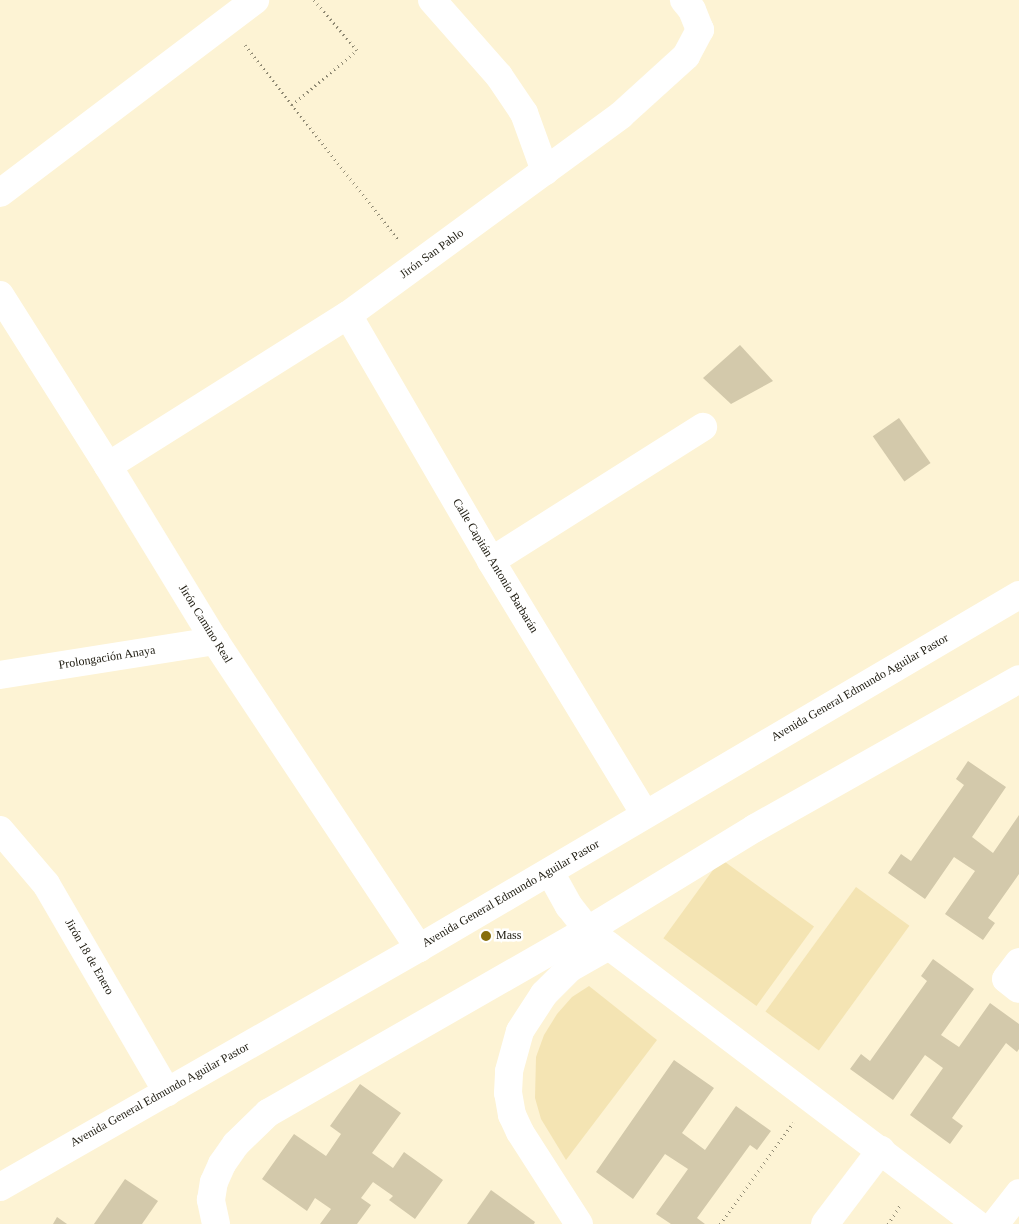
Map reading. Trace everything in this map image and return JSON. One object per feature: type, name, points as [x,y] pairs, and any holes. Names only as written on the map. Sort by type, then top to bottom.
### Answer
[{"type":"street","points":[[0,192],[255,0]]},
{"type":"street","points":[[432,0],[499,76],[524,113],[545,171]]},
{"type":"street","name":"Jirón San Pablo","points":[[108,466],[348,315],[621,115],[686,56],[700,30],[692,10],[684,0]]},
{"type":"street","name":"Jirón Camino Real","points":[[0,295],[215,641],[419,948]]},
{"type":"street","name":"Calle Capitán Antonio Barbarán","points":[[348,315],[491,561],[645,814]]},
{"type":"street","points":[[491,561],[703,427]]},
{"type":"street","name":"Avenida General Edmundo Aguilar Pastor","points":[[0,1186],[419,948],[1019,595]]},
{"type":"street","name":"Prolongación Anaya","points":[[0,674],[215,641]]},
{"type":"street","points":[[216,1224],[211,1200],[214,1182],[222,1164],[236,1144],[268,1113],[599,938],[755,828],[1019,679]]},
{"type":"street","name":"Jirón 18 de Enero","points":[[0,830],[46,884],[167,1092]]},
{"type":"street","points":[[550,872],[569,906],[599,938],[812,1097],[977,1224]]},
{"type":"street","points":[[579,1224],[520,1132],[512,1115],[508,1093],[509,1071],[520,1031],[544,994],[599,938]]},
{"type":"street","points":[[1019,962],[1006,979],[1019,989]]},
{"type":"street","points":[[825,1224],[881,1150]]},
{"type":"street","points":[[995,1224],[1019,1193]]},
{"type":"path","points":[[292,105],[357,50],[314,0]]},
{"type":"path","points":[[227,22],[418,265]]},
{"type":"path","points":[[720,1224],[812,1097]]},
{"type":"shaded area","points":[[721,859],[814,927],[756,1006],[663,938]]},
{"type":"shaded area","points":[[856,887],[909,926],[819,1050],[765,1012]]},
{"type":"shaded area","points":[[589,986],[657,1040],[566,1160],[541,1119],[535,1098],[536,1057],[544,1035],[557,1014],[572,997]]},
{"type":"building","points":[[740,345],[773,381],[731,404],[703,378]]},
{"type":"building","points":[[899,418],[931,463],[904,481],[873,436]]},
{"type":"building","points":[[968,761],[1006,787],[972,837],[993,853],[1019,815],[1019,874],[988,918],[995,923],[983,940],[945,914],[975,871],[954,857],[925,899],[888,873],[901,854],[911,861],[964,785],[956,779]]},
{"type":"building","points":[[933,959],[974,989],[941,1035],[959,1047],[990,1003],[1019,1024],[1019,1049],[1017,1052],[1006,1043],[952,1118],[963,1126],[950,1144],[910,1115],[943,1068],[925,1055],[893,1100],[850,1069],[861,1054],[870,1061],[927,981],[921,976]]},
{"type":"building","points":[[674,1060],[714,1088],[682,1133],[705,1150],[736,1106],[771,1131],[757,1150],[750,1145],[697,1218],[705,1224],[671,1224],[656,1214],[688,1169],[665,1154],[633,1199],[596,1172]]},
{"type":"building","points":[[360,1084],[401,1113],[372,1153],[393,1168],[404,1152],[443,1180],[415,1219],[389,1200],[393,1196],[373,1182],[361,1198],[371,1205],[357,1224],[320,1224],[331,1209],[315,1198],[307,1211],[262,1179],[294,1134],[326,1156],[341,1134],[330,1126]]},
{"type":"building","points":[[125,1179],[158,1201],[142,1224],[94,1224]]},
{"type":"building","points":[[491,1190],[535,1222],[534,1224],[467,1224]]},
{"type":"building","points":[[57,1217],[67,1224],[53,1224]]},
{"type":"place","name":"Mass","points":[[486,936]]}]
